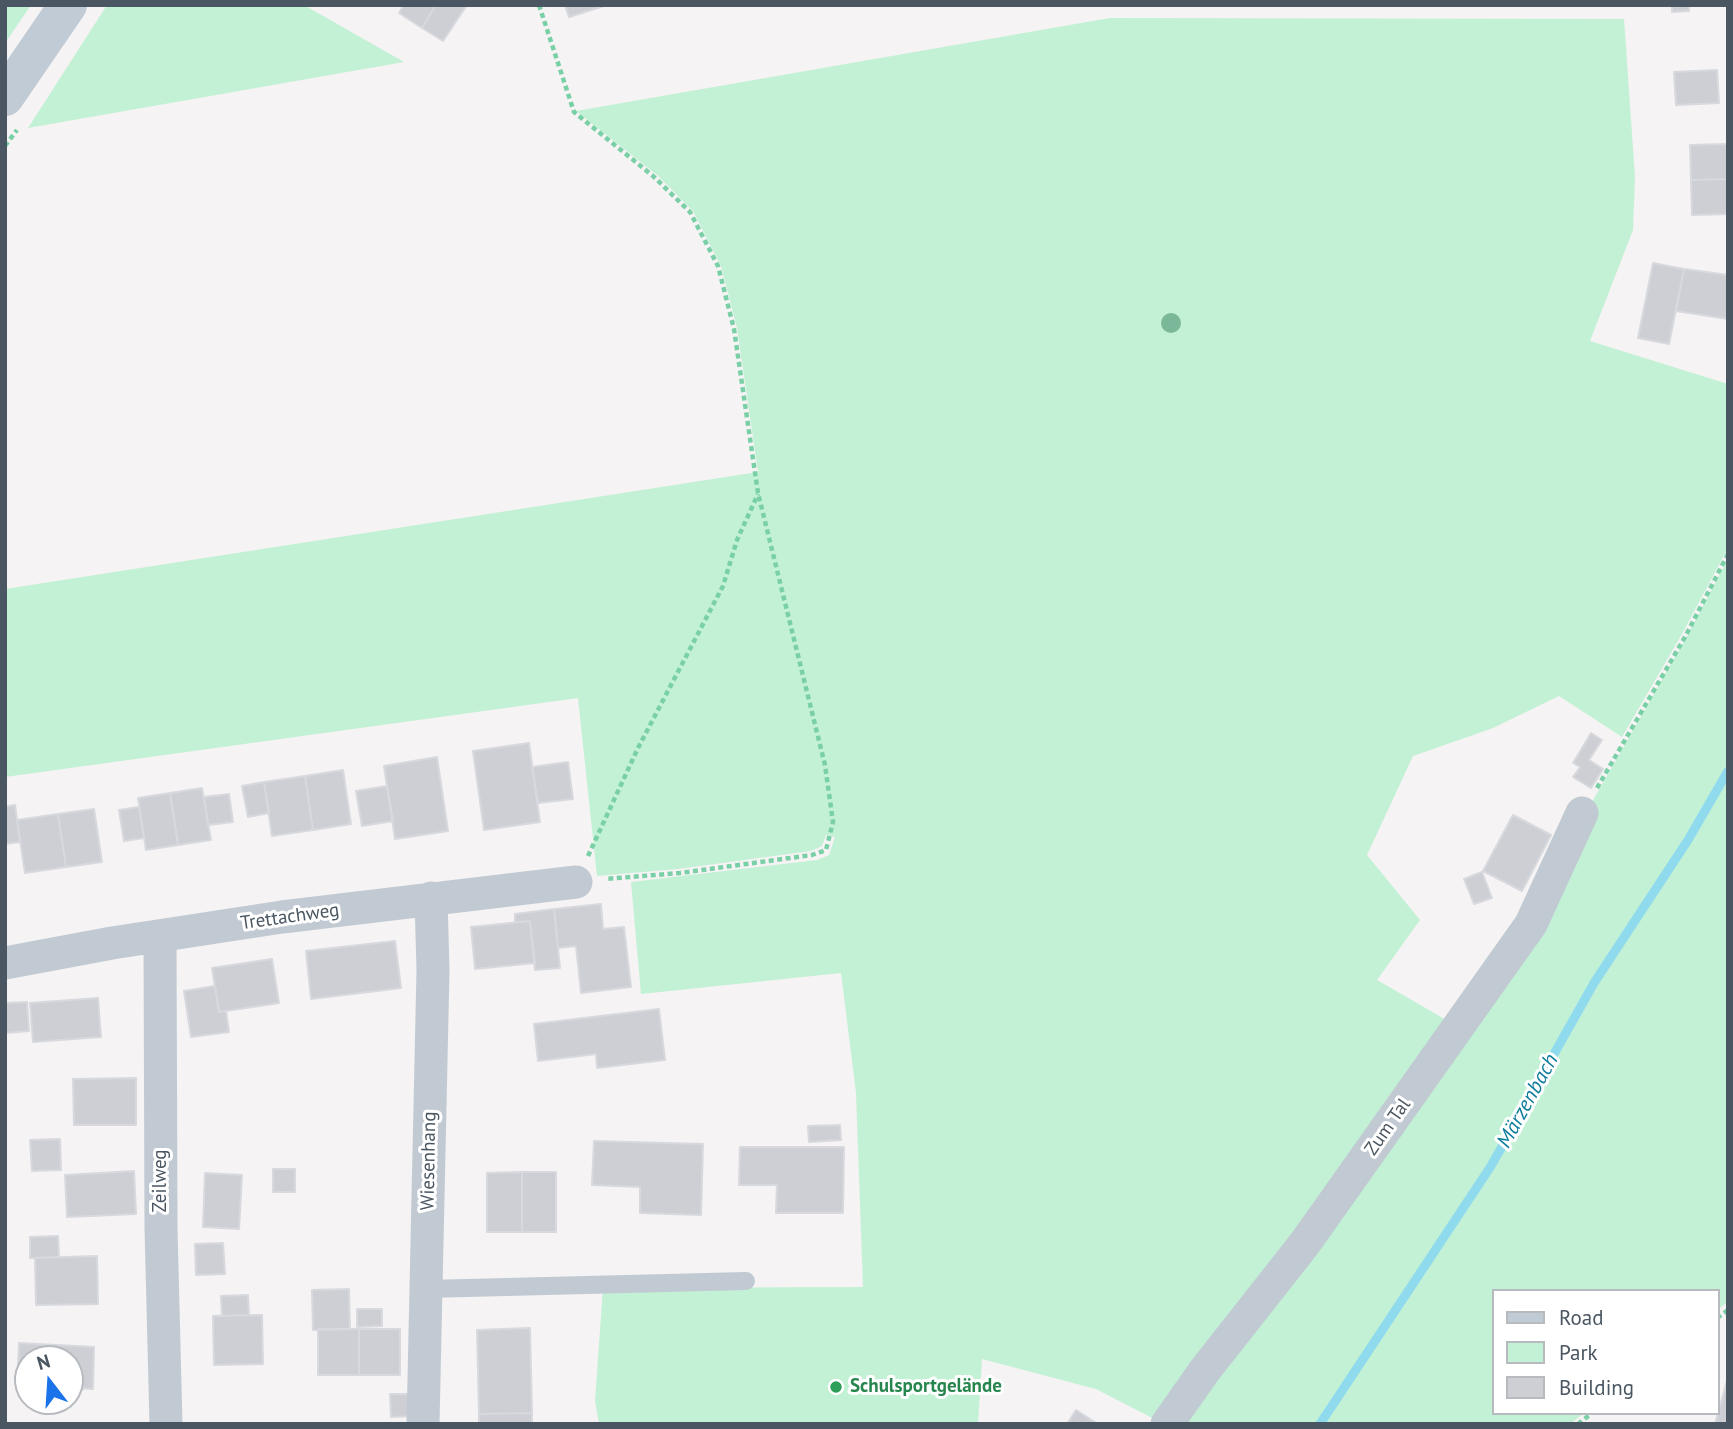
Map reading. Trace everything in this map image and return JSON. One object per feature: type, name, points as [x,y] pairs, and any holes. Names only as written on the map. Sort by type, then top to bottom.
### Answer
[{"type":"main road","points":[[5,97],[66,6]]},
{"type":"street","name":"Zum Tal","points":[[1167,1424],[1205,1370],[1305,1243],[1531,924],[1582,813]]},
{"type":"street","name":"Trettachweg","points":[[5,963],[112,943],[160,938],[282,917],[576,882]]},
{"type":"street","name":"Wiesenhang","points":[[423,1424],[433,983],[431,898]]},
{"type":"street","name":"Zeilweg","points":[[160,938],[161,1228],[166,1424]]},
{"type":"lane","points":[[426,1289],[746,1281]]},
{"type":"path","points":[[539,5],[574,112],[653,176],[690,212],[718,266],[734,329],[758,494],[825,765],[833,822],[826,850],[812,855],[680,873],[576,882],[638,748],[723,586],[737,540],[758,494]]},
{"type":"path","points":[[1582,813],[1685,637],[1728,554]]},
{"type":"green space","points":[[5,5],[31,5],[5,43]]},
{"type":"green space","points":[[107,5],[304,5],[404,62],[28,128]]},
{"type":"green space","points":[[1110,18],[1624,19],[1635,177],[1633,230],[1590,341],[1728,384],[1728,548],[1622,737],[1559,696],[1493,728],[1413,756],[1367,855],[1420,920],[1377,980],[1455,1025],[1160,1422],[1096,1389],[982,1359],[978,1424],[599,1424],[595,1401],[603,1288],[863,1287],[856,1093],[841,973],[641,994],[631,882],[817,860],[829,855],[835,837],[826,835],[822,846],[811,851],[678,869],[597,876],[578,698],[5,777],[5,589],[758,472],[737,328],[721,266],[693,211],[657,175],[576,111]]},
{"type":"green space","points":[[1728,559],[1728,1302],[1719,1309],[1719,1289],[1492,1289],[1492,1415],[1581,1415],[1570,1424],[1173,1424],[1309,1246],[1584,816]]},
{"type":"building","points":[[404,5],[436,5],[422,28],[399,13]]},
{"type":"building","points":[[436,5],[467,5],[443,41],[422,28]]},
{"type":"building","points":[[565,5],[607,5],[569,17]]},
{"type":"building","points":[[1672,5],[1689,5],[1689,11],[1672,12]]},
{"type":"building","points":[[1717,70],[1719,103],[1676,105],[1674,72]]},
{"type":"building","points":[[1728,144],[1728,179],[1691,180],[1690,145]]},
{"type":"building","points":[[1728,179],[1728,214],[1692,215],[1691,180]]},
{"type":"building","points":[[1653,263],[1684,269],[1669,344],[1638,338]]},
{"type":"building","points":[[1684,269],[1728,275],[1728,319],[1676,311]]},
{"type":"building","points":[[1591,733],[1602,740],[1589,760],[1603,769],[1591,788],[1573,777],[1580,767],[1573,763]]},
{"type":"building","points":[[529,743],[540,822],[484,830],[473,751]]},
{"type":"building","points":[[437,757],[448,831],[395,839],[384,766]]},
{"type":"building","points":[[568,762],[573,799],[538,803],[532,767]]},
{"type":"building","points":[[343,770],[351,824],[313,830],[305,776]]},
{"type":"building","points":[[305,776],[313,830],[272,836],[264,782]]},
{"type":"building","points":[[264,782],[269,813],[248,817],[242,786]]},
{"type":"building","points":[[387,786],[393,821],[362,826],[356,791]]},
{"type":"building","points":[[202,788],[211,840],[178,845],[170,793]]},
{"type":"building","points":[[170,793],[178,845],[146,850],[138,798]]},
{"type":"building","points":[[229,794],[233,822],[208,825],[204,797]]},
{"type":"building","points":[[15,805],[20,842],[5,844],[5,807]]},
{"type":"building","points":[[139,807],[144,838],[124,841],[119,810]]},
{"type":"building","points":[[94,809],[102,862],[66,867],[58,814]]},
{"type":"building","points":[[58,814],[66,867],[25,873],[17,820]]},
{"type":"building","points":[[1513,815],[1551,835],[1522,891],[1483,871]]},
{"type":"building","points":[[1482,872],[1492,898],[1474,904],[1464,879]]},
{"type":"building","points":[[601,904],[603,929],[624,927],[631,987],[581,993],[576,946],[558,948],[554,909]]},
{"type":"building","points":[[554,909],[560,968],[535,970],[530,921],[515,922],[515,914]]},
{"type":"building","points":[[530,921],[535,963],[475,969],[471,927]]},
{"type":"building","points":[[395,941],[401,988],[311,999],[306,951]]},
{"type":"building","points":[[272,959],[279,1003],[219,1012],[212,968]]},
{"type":"building","points":[[215,986],[219,1012],[226,1011],[229,1032],[191,1037],[184,991]]},
{"type":"building","points":[[98,998],[101,1037],[33,1042],[30,1003]]},
{"type":"building","points":[[27,1002],[29,1031],[5,1033],[5,1003]]},
{"type":"building","points":[[659,1009],[665,1060],[597,1068],[596,1054],[538,1061],[534,1024]]},
{"type":"building","points":[[136,1078],[136,1125],[74,1125],[73,1079]]},
{"type":"building","points":[[840,1125],[841,1140],[809,1142],[808,1126]]},
{"type":"building","points":[[60,1139],[61,1170],[32,1171],[30,1140]]},
{"type":"building","points":[[594,1141],[703,1144],[701,1215],[640,1213],[640,1187],[592,1185]]},
{"type":"building","points":[[740,1147],[844,1147],[843,1213],[776,1213],[777,1185],[739,1185]]},
{"type":"building","points":[[273,1169],[295,1169],[295,1192],[273,1192]]},
{"type":"building","points":[[134,1171],[136,1214],[67,1217],[65,1175]]},
{"type":"building","points":[[522,1172],[522,1232],[487,1232],[487,1173]]},
{"type":"building","points":[[522,1172],[556,1172],[556,1232],[522,1232]]},
{"type":"building","points":[[205,1173],[242,1175],[239,1229],[203,1227]]},
{"type":"building","points":[[58,1236],[59,1257],[30,1258],[30,1237]]},
{"type":"building","points":[[223,1243],[225,1274],[196,1275],[195,1244]]},
{"type":"building","points":[[97,1256],[98,1304],[36,1305],[35,1258]]},
{"type":"building","points":[[349,1289],[350,1329],[313,1330],[312,1290]]},
{"type":"building","points":[[248,1295],[249,1315],[222,1316],[221,1296]]},
{"type":"building","points":[[357,1309],[382,1309],[382,1326],[357,1327]]},
{"type":"building","points":[[262,1315],[263,1364],[214,1365],[213,1316]]},
{"type":"building","points":[[530,1328],[532,1413],[479,1414],[477,1330]]},
{"type":"building","points":[[318,1329],[359,1329],[359,1375],[318,1375]]},
{"type":"building","points":[[359,1329],[400,1329],[400,1375],[359,1375]]},
{"type":"building","points":[[19,1343],[56,1345],[19,1345]]},
{"type":"building","points":[[84,1346],[94,1347],[93,1389],[84,1389]]},
{"type":"building","points":[[1728,1377],[1728,1424],[1715,1424]]},
{"type":"building","points":[[390,1394],[412,1394],[413,1416],[391,1417]]},
{"type":"building","points":[[1076,1410],[1098,1424],[1067,1424]]},
{"type":"building","points":[[532,1413],[532,1424],[479,1424],[479,1414]]},
{"type":"waterway","name":"Märzenbach","points":[[1320,1424],[1491,1166],[1594,983],[1688,840],[1728,771]]},
{"type":"place","name":"Schulsportgelände","points":[[836,1387]]}]
